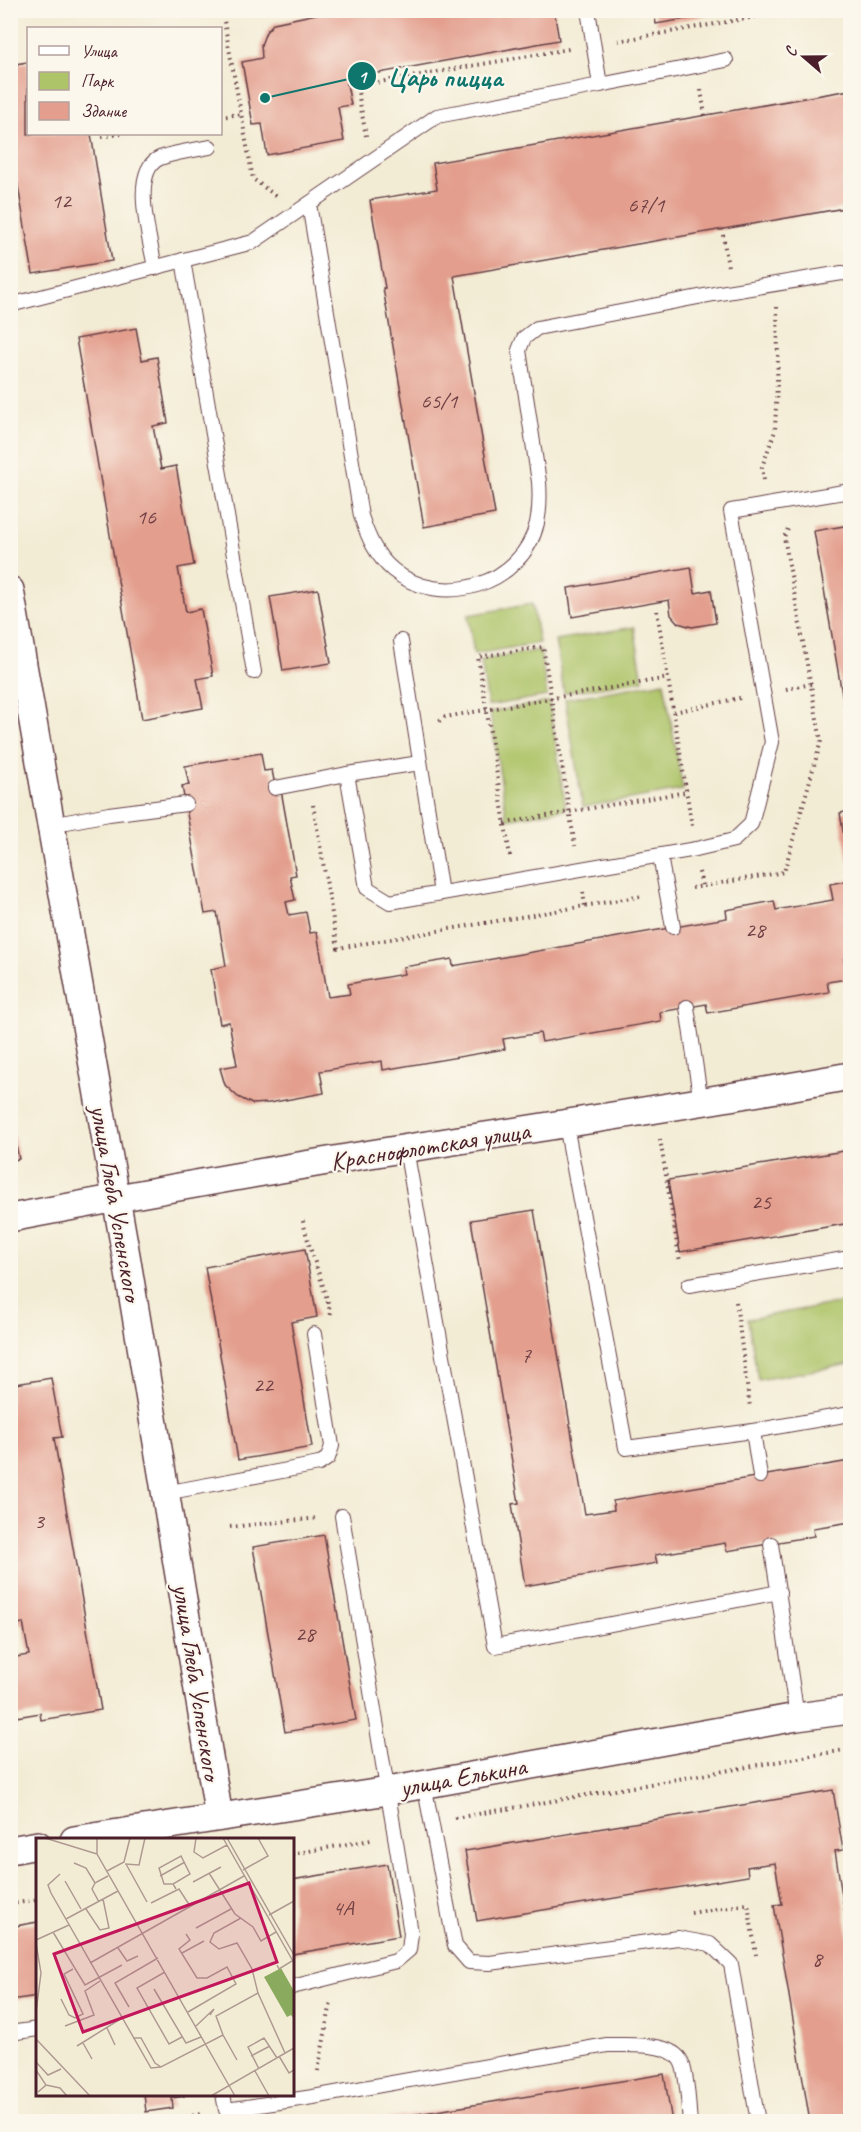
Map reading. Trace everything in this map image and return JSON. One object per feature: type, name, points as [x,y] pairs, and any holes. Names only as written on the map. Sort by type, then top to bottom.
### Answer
[{"type":"street","name":"улица Глеба Успенского","points":[[10,590],[15,646],[51,825],[219,1816]]},
{"type":"street","name":"Краснофлотская улица","points":[[10,1218],[115,1198],[406,1149],[701,1103],[850,1076]]},
{"type":"street","name":"улица Елькина","points":[[80,1838],[388,1791],[797,1717],[850,1710]]},
{"type":"street","points":[[10,1850],[36,1845]]},
{"type":"lane","points":[[588,10],[600,85]]},
{"type":"lane","points":[[10,306],[253,242],[437,116],[726,60]]},
{"type":"lane","points":[[155,268],[143,196],[146,172],[158,158],[210,147]]},
{"type":"lane","points":[[309,204],[361,516],[368,537],[379,556],[394,571],[413,582],[434,589],[456,590],[478,586],[497,577],[514,563],[528,546],[537,526],[540,504],[539,482],[519,350],[524,338],[537,328],[842,273],[850,274]]},
{"type":"lane","points":[[183,260],[254,672]]},
{"type":"lane","points":[[347,774],[367,888],[390,902],[660,856],[734,840],[751,824],[772,742],[731,511],[850,491]]},
{"type":"lane","points":[[401,641],[441,893]]},
{"type":"lane","points":[[275,788],[420,763]]},
{"type":"lane","points":[[51,825],[109,814],[186,804]]},
{"type":"lane","points":[[660,856],[673,927]]},
{"type":"lane","points":[[687,1007],[701,1103]]},
{"type":"lane","points":[[566,1125],[626,1448],[753,1431],[850,1414]]},
{"type":"lane","points":[[406,1149],[495,1646],[778,1592]]},
{"type":"lane","points":[[689,1285],[850,1258]]},
{"type":"lane","points":[[165,1493],[319,1464],[328,1458],[332,1446],[315,1337]]},
{"type":"lane","points":[[753,1431],[760,1476]]},
{"type":"lane","points":[[294,1986],[396,1961],[409,1950],[411,1933],[342,1516]]},
{"type":"lane","points":[[771,1544],[797,1717]]},
{"type":"lane","points":[[424,1784],[454,1946],[470,1962],[490,1963],[678,1938],[710,1944],[731,1964],[758,2121]]},
{"type":"lane","points":[[10,2033],[36,2029]]},
{"type":"lane","points":[[223,2096],[225,2110],[313,2097],[607,2045],[657,2047],[673,2051],[683,2063],[690,2121]]},
{"type":"path","points":[[222,10],[253,178],[297,212]]},
{"type":"path","points":[[370,162],[357,86],[795,10]]},
{"type":"path","points":[[222,117],[241,114]]},
{"type":"path","points":[[102,137],[115,135]]},
{"type":"path","points":[[722,229],[729,272]]},
{"type":"path","points":[[773,285],[778,312],[775,431],[762,467],[768,504],[787,529]]},
{"type":"path","points":[[309,782],[338,948],[784,872],[821,741],[784,537],[791,526]]},
{"type":"path","points":[[657,611],[702,886]]},
{"type":"path","points":[[520,917],[478,657],[543,647],[585,906]]},
{"type":"path","points":[[416,735],[445,717],[668,678]]},
{"type":"path","points":[[505,823],[686,792]]},
{"type":"path","points":[[660,1138],[678,1256],[689,1285]]},
{"type":"path","points":[[303,1221],[309,1248],[325,1287],[332,1320],[327,1334],[315,1337]]},
{"type":"path","points":[[732,1278],[753,1431]]},
{"type":"path","points":[[230,1527],[342,1516]]},
{"type":"path","points":[[430,1822],[850,1749]]},
{"type":"path","points":[[294,1854],[394,1836]]},
{"type":"path","points":[[10,1904],[36,1899]]},
{"type":"path","points":[[313,2097],[336,1977]]},
{"type":"path","points":[[170,2121],[225,2110]]},
{"type":"green space","points":[[532,604],[539,643],[474,654],[468,615]]},
{"type":"green space","points":[[634,627],[643,680],[564,693],[555,640]]},
{"type":"green space","points":[[540,650],[547,696],[488,706],[481,660]]},
{"type":"green space","points":[[664,682],[683,790],[583,807],[565,699]]},
{"type":"green space","points":[[549,702],[566,809],[507,819],[490,712]]},
{"type":"green space","points":[[850,1301],[850,1364],[758,1380],[748,1319]]},
{"type":"building","points":[[335,10],[554,10],[559,40],[346,79],[351,105],[338,107],[344,141],[267,155],[262,124],[253,125],[242,62],[262,58],[261,45],[266,32],[274,23]]},
{"type":"building","points":[[654,10],[727,10],[727,12],[656,24]]},
{"type":"building","points":[[27,62],[27,135],[91,135],[112,261],[33,274],[10,139],[10,65]]},
{"type":"building","points":[[850,90],[850,207],[454,276],[495,514],[424,527],[370,200],[437,189],[433,163]]},
{"type":"building","points":[[136,328],[142,360],[157,357],[168,423],[153,426],[161,469],[176,466],[194,565],[178,568],[186,612],[201,609],[213,676],[197,679],[203,708],[142,719],[76,339]]},
{"type":"building","points":[[850,525],[850,735],[849,735],[814,531]]},
{"type":"building","points":[[691,567],[695,593],[711,590],[716,623],[692,627],[678,623],[671,615],[669,600],[572,617],[568,588]]},
{"type":"building","points":[[318,589],[331,663],[283,671],[270,597]]},
{"type":"building","points":[[261,753],[264,771],[272,770],[276,791],[281,790],[296,875],[290,876],[295,900],[286,902],[289,915],[306,912],[310,933],[317,932],[328,997],[350,994],[348,984],[404,974],[403,967],[452,959],[453,966],[727,918],[726,910],[774,901],[776,910],[833,900],[830,884],[850,880],[850,958],[844,959],[847,979],[827,982],[829,992],[708,1013],[706,1004],[660,1012],[661,1021],[542,1042],[540,1033],[503,1039],[505,1049],[383,1070],[382,1061],[320,1071],[324,1093],[252,1104],[238,1097],[225,1085],[220,1068],[237,1065],[229,1022],[220,1024],[211,969],[226,966],[217,912],[205,914],[182,786],[189,785],[185,766]]},
{"type":"building","points":[[850,811],[850,860],[848,861],[840,813]]},
{"type":"building","points":[[10,1118],[19,1159],[10,1161]]},
{"type":"building","points":[[850,1150],[850,1223],[680,1252],[668,1180]]},
{"type":"building","points":[[534,1210],[585,1514],[614,1510],[613,1501],[850,1461],[850,1522],[813,1528],[814,1536],[727,1551],[725,1543],[655,1555],[657,1563],[525,1586],[512,1504],[519,1503],[471,1220]]},
{"type":"building","points":[[305,1249],[317,1317],[291,1322],[312,1447],[238,1460],[205,1267]]},
{"type":"building","points":[[51,1378],[62,1437],[54,1438],[101,1710],[41,1720],[40,1713],[10,1718],[10,1658],[29,1655],[23,1623],[14,1625],[10,1605],[10,1385]]},
{"type":"building","points":[[324,1535],[356,1720],[285,1732],[253,1547]]},
{"type":"building","points":[[833,1790],[843,1850],[835,1851],[850,1946],[850,2122],[810,2122],[774,1905],[782,1904],[775,1863],[747,1867],[748,1876],[477,1921],[465,1851]]},
{"type":"building","points":[[387,1864],[399,1936],[294,1954],[294,1880]]},
{"type":"building","points":[[36,1922],[36,1996],[10,2000],[10,1927]]},
{"type":"building","points":[[664,2074],[672,2122],[381,2122],[381,2120]]},
{"type":"building","points":[[144,2096],[184,2096],[172,2098],[173,2108],[146,2112]]},
{"type":"place","name":"Царь пицца","points":[[265,98]]}]
